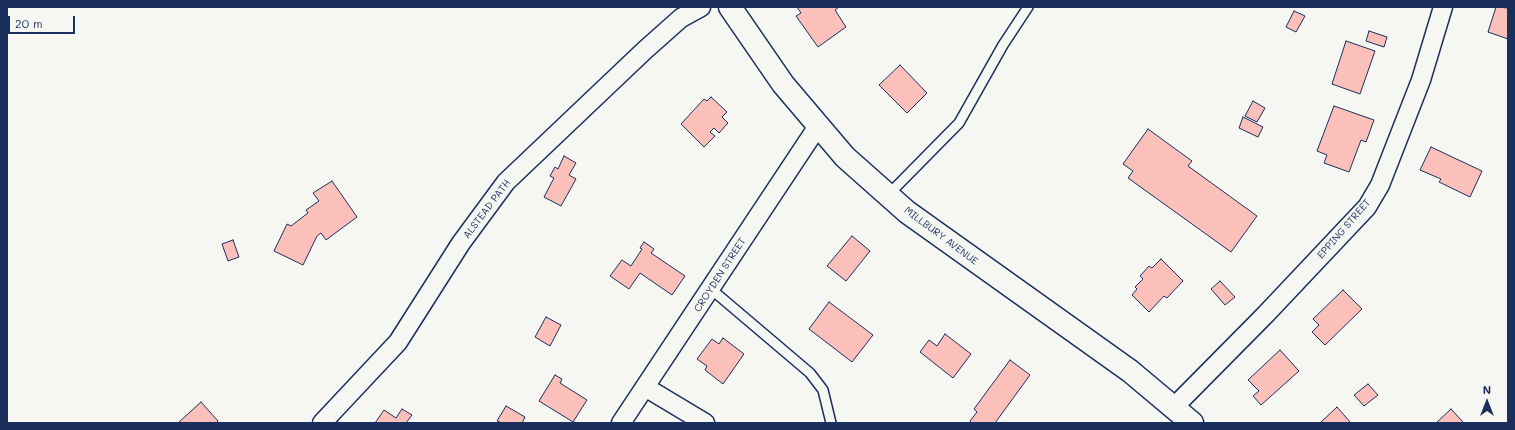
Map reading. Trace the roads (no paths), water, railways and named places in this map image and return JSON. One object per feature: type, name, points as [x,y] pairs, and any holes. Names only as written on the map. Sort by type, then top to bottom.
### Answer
[{"type":"main road","name":"MILLBURY AVENUE","points":[[730,7],[783,84],[845,157],[907,212],[1130,371],[1192,423]]},
{"type":"street","name":"ALSTEAD PATH","points":[[322,423],[398,342],[461,243],[506,182],[645,50],[681,18],[701,7]]},
{"type":"street","name":"EPPING STREET","points":[[1174,407],[1266,314],[1367,207],[1380,185],[1418,88],[1444,7]]},
{"type":"street","name":"CROYDEN STREET","points":[[621,423],[818,126]]},
{"type":"street","points":[[645,387],[705,423]]},
{"type":"lane","points":[[888,195],[959,124],[1003,45],[1028,7]]},
{"type":"lane","points":[[711,289],[810,373],[824,390],[831,423]]}]
